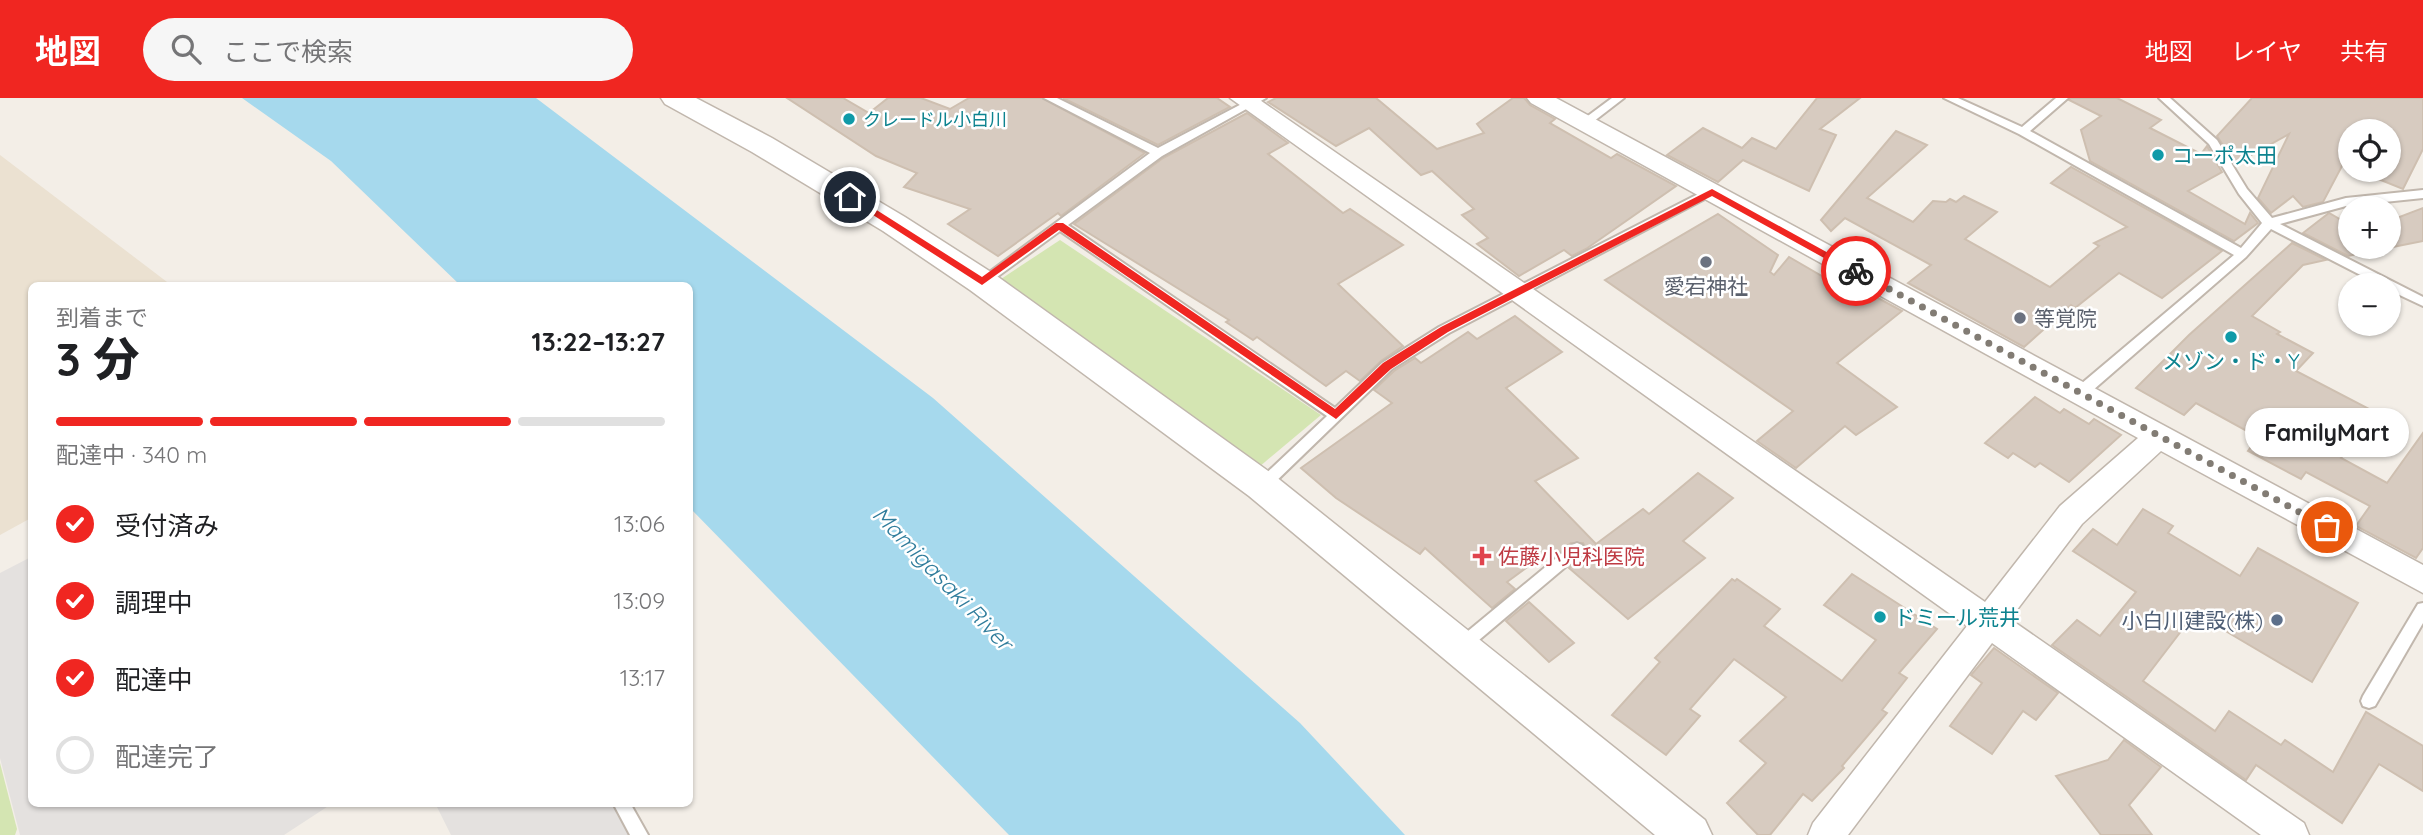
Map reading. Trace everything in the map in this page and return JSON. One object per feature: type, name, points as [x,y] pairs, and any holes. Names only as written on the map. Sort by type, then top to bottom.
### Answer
[{"type":"street","points":[[1539,98],[2423,580]]},
{"type":"street","points":[[685,100],[894,224],[982,282],[1262,486],[1689,835]]},
{"type":"street","points":[[1251,100],[1517,293],[2291,835]]},
{"type":"street","points":[[1826,835],[2071,515],[2159,436]]},
{"type":"lane","points":[[1049,98],[1158,153]]},
{"type":"lane","points":[[1585,123],[1619,98]]},
{"type":"lane","points":[[1949,98],[2023,132],[2242,254]]},
{"type":"lane","points":[[2023,132],[2063,98]]},
{"type":"lane","points":[[2164,98],[2213,142],[2243,191],[2269,223],[2423,302]]},
{"type":"lane","points":[[982,282],[1158,153],[1251,100]]},
{"type":"lane","points":[[1262,486],[1387,366],[1444,330],[1712,192]]},
{"type":"lane","points":[[2080,393],[2242,254],[2269,223],[2346,202],[2423,194]]},
{"type":"lane","points":[[1059,225],[1336,415]]},
{"type":"lane","points":[[1460,646],[1577,549]]},
{"type":"lane","points":[[2369,701],[2423,609]]},
{"type":"lane","points":[[623,807],[639,835]]},
{"type":"shaded area","points":[[0,155],[167,282],[28,282],[28,520],[0,535]]},
{"type":"shaded area","points":[[28,559],[28,807],[327,807],[284,835],[20,835],[0,758],[0,573]]},
{"type":"shaded area","points":[[437,807],[621,807],[637,835],[451,835]]},
{"type":"green space","points":[[1060,240],[1321,415],[1259,467],[998,281]]},
{"type":"green space","points":[[0,763],[17,829],[15,835],[0,835]]},
{"type":"water","name":"Mamigasaki River","points":[[242,98],[536,98],[933,398],[1300,723],[1405,835],[1009,835],[693,511],[693,282],[457,282],[331,161]]},
{"type":"building","points":[[787,98],[843,98],[869,113],[888,98],[921,98],[950,109],[969,98],[1042,98],[1145,153],[1061,216],[1058,213],[998,256],[948,224],[970,209],[904,187],[917,173],[876,156]]},
{"type":"building","points":[[1063,98],[1217,98],[1230,107],[1158,145]]},
{"type":"building","points":[[1276,98],[1376,98],[1437,149],[1484,133],[1477,124],[1513,98],[1524,98],[1530,105],[1555,119],[1550,123],[1611,158],[1617,154],[1676,186],[1586,249],[1572,256],[1564,250],[1519,276],[1477,244],[1488,238],[1462,215],[1474,209],[1432,171],[1421,175],[1369,128],[1336,146],[1268,102]]},
{"type":"building","points":[[1817,98],[1860,98],[1820,129],[1836,135],[1809,191],[1743,160],[1718,182],[1667,155],[1703,128],[1742,148],[1752,138],[1776,149]]},
{"type":"building","points":[[2117,98],[2161,120],[2150,128],[2201,154],[2207,146],[2222,172],[2188,191],[2245,224],[2250,213],[2258,223],[2234,241],[2090,161],[2081,130],[2101,116],[2069,100]]},
{"type":"building","points":[[2252,98],[2423,98],[2423,149],[2403,189],[2386,182],[2401,182],[2401,119],[2338,119],[2338,174],[2323,202],[2303,207],[2293,196],[2271,213],[2258,198],[2289,134],[2235,164],[2217,136]]},
{"type":"building","points":[[1247,113],[1288,143],[1268,154],[1343,213],[1350,209],[1403,245],[1338,284],[1403,346],[1381,361],[1360,381],[1346,371],[1326,386],[1257,337],[1253,340],[1226,322],[1229,320],[1074,224],[1163,158]]},
{"type":"building","points":[[1896,131],[1927,145],[1867,198],[1913,222],[1933,201],[1946,202],[1950,199],[1956,202],[1964,196],[1997,212],[1965,239],[2050,287],[2099,246],[2094,243],[2127,227],[2051,183],[2071,167],[2222,251],[2162,298],[2119,273],[2075,308],[2071,305],[2024,347],[1908,283],[1931,265],[1845,218],[1831,231],[1821,220]]},
{"type":"building","points":[[2423,208],[2423,241],[2401,245],[2401,216]]},
{"type":"building","points":[[2329,213],[2338,218],[2338,251],[2303,233]]},
{"type":"building","points":[[1718,214],[1778,255],[1770,272],[1774,275],[1789,257],[1846,290],[1854,285],[1902,311],[1837,363],[1897,407],[1856,435],[1845,426],[1796,468],[1757,441],[1793,411],[1605,280]]},
{"type":"building","points":[[2292,243],[2326,260],[2303,265],[2252,316],[2280,332],[2277,334],[2313,353],[2296,371],[2375,412],[2341,458],[2387,483],[2423,433],[2423,548],[2416,558],[2356,526],[2370,506],[2306,472],[2301,479],[2248,451],[2258,437],[2196,403],[2184,415],[2136,388],[2189,335]]},
{"type":"building","points":[[1515,316],[1562,352],[1506,388],[1578,458],[1535,481],[1596,544],[1643,509],[1649,514],[1698,473],[1733,498],[1683,541],[1705,558],[1628,619],[1569,568],[1584,554],[1586,548],[1583,543],[1571,543],[1555,556],[1549,551],[1507,582],[1515,589],[1492,608],[1425,548],[1420,554],[1336,498],[1301,468],[1392,403],[1374,390],[1394,371],[1415,358],[1421,363],[1468,332],[1477,339]]},
{"type":"building","points":[[2035,397],[2060,413],[2064,409],[2089,424],[2094,419],[2121,435],[2069,482],[2040,463],[2035,467],[2013,453],[2008,458],[1985,443]]},
{"type":"building","points":[[2143,509],[2173,526],[2168,533],[2240,576],[2258,548],[2358,603],[2312,682],[2195,613],[2143,681],[2215,731],[2229,711],[2281,745],[2285,740],[2333,772],[2366,712],[2423,746],[2423,791],[2379,764],[2342,823],[2256,765],[2246,780],[2052,645],[2077,620],[2100,636],[2136,592],[2073,551],[2093,529],[2117,545]]},
{"type":"building","points":[[1852,574],[1937,629],[1899,673],[1907,678],[1882,710],[1887,713],[1842,766],[1844,768],[1812,801],[1803,794],[1770,835],[1758,835],[1727,803],[1766,763],[1740,741],[1786,697],[1734,659],[1690,709],[1700,716],[1666,755],[1612,715],[1660,662],[1655,658],[1732,579],[1737,579],[1780,609],[1764,626],[1842,681],[1876,640],[1824,605]]},
{"type":"building","points":[[1529,602],[1574,643],[1549,662],[1506,621]]},
{"type":"building","points":[[1994,648],[2058,693],[2036,720],[2023,711],[1992,754],[1950,726],[1982,683],[1971,675]]},
{"type":"building","points":[[2124,740],[2161,767],[2129,805],[2152,835],[2101,835],[2056,776],[2108,760]]},
{"type":"way so far","points":[[1856,271],[2327,527]]},
{"type":"place","name":"クレードル小白川","points":[[849,119]]},
{"type":"place","name":"コーポ太田","points":[[2158,155]]},
{"type":"place","name":"愛宕神社","points":[[1706,262]]},
{"type":"place","name":"等覚院","points":[[2020,318]]},
{"type":"place","name":"メゾン・ド・Y","points":[[2231,337]]},
{"type":"place","name":"FamilyMart","points":[[2327,527]]},
{"type":"place","name":"佐藤小児科医院","points":[[1482,556]]},
{"type":"place","name":"ドミール荒井","points":[[1880,617]]},
{"type":"place","name":"小白川建設(株)","points":[[2277,620]]},
{"type":"route","points":[[850,197],[982,282],[1059,225],[1336,415],[1387,366],[1444,330],[1712,192],[1856,271]]}]
